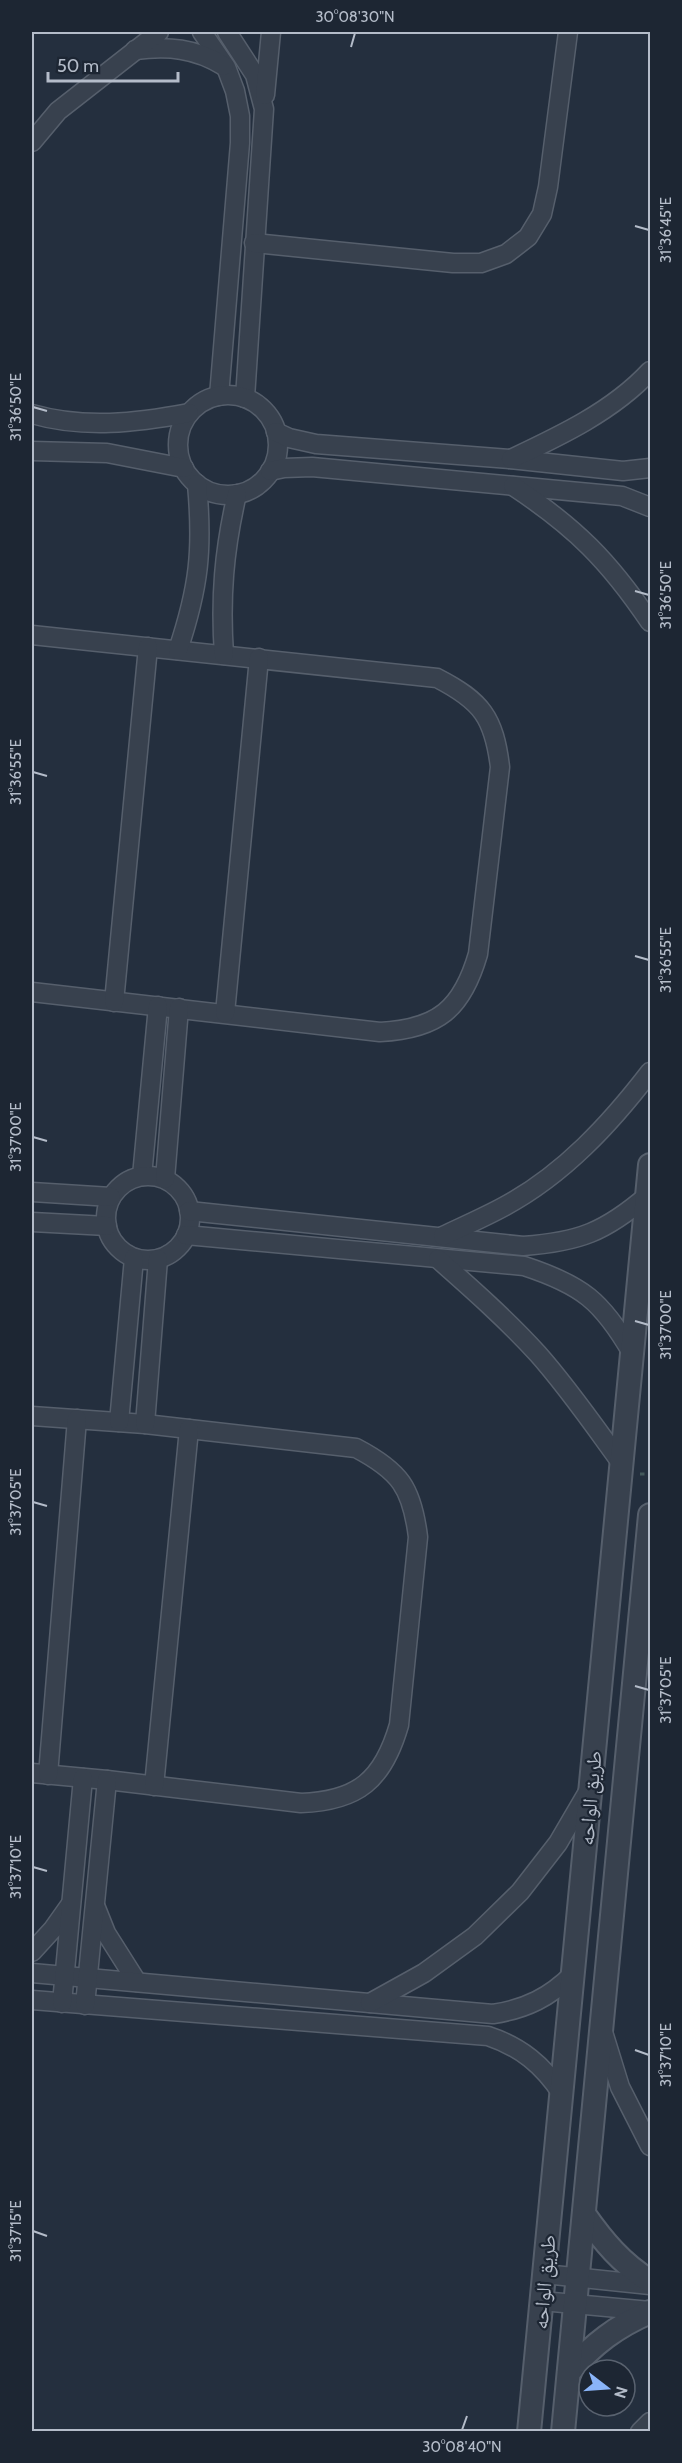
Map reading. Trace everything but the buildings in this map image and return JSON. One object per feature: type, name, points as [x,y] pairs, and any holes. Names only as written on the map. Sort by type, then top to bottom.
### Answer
[{"type":"street","points":[[32,142],[58,111],[159,32]]},
{"type":"street","points":[[202,32],[226,67],[240,116],[240,143],[219,396]]},
{"type":"street","points":[[228,32],[255,75],[264,109]]},
{"type":"street","points":[[245,398],[254,243],[271,32]]},
{"type":"street","points":[[254,243],[453,263],[481,263],[506,254],[528,237],[542,214],[548,187],[568,32]]},
{"type":"street","points":[[134,50],[158,47],[183,49],[207,55],[226,67]]},
{"type":"street","points":[[503,459],[559,437],[605,409],[651,371]]},
{"type":"street","points":[[232,395],[245,398],[259,405],[270,418],[276,432],[278,446],[276,459],[270,471],[256,486],[237,494],[223,495],[197,484],[183,468],[178,440],[189,413],[198,405],[219,396],[232,395]]},
{"type":"street","points":[[32,414],[94,424],[141,422],[189,413]]},
{"type":"street","points":[[276,432],[296,440],[316,444],[623,471],[651,468]]},
{"type":"street","points":[[32,451],[107,453],[183,468]]},
{"type":"street","points":[[503,459],[503,484]]},
{"type":"street","points":[[270,471],[312,467],[503,484],[622,496],[651,507]]},
{"type":"street","points":[[178,650],[192,610],[199,569],[201,527],[197,484]]},
{"type":"street","points":[[503,484],[554,514],[592,547],[626,585],[651,622]]},
{"type":"street","points":[[224,655],[221,615],[223,574],[228,534],[237,494]]},
{"type":"street","points":[[32,635],[437,678],[463,692],[483,712],[496,738],[500,767],[478,954],[470,980],[455,1004],[433,1021],[407,1031],[380,1032],[32,992]]},
{"type":"street","points":[[114,1002],[148,647]]},
{"type":"street","points":[[225,1013],[259,658]]},
{"type":"street","points":[[142,1176],[158,1006]]},
{"type":"street","points":[[165,1179],[179,1008]]},
{"type":"street","points":[[443,1236],[507,1205],[566,1164],[617,1115],[651,1072]]},
{"type":"street","name":"طريق الواحه","points":[[529,2432],[651,1165]]},
{"type":"street","points":[[142,1176],[165,1179],[185,1198],[189,1211],[186,1235],[170,1254],[158,1259],[134,1258],[116,1246],[107,1226],[106,1216],[111,1197],[124,1183],[142,1176]]},
{"type":"street","points":[[32,1192],[111,1197]]},
{"type":"street","points":[[189,1211],[523,1246],[558,1244],[591,1234],[621,1218],[648,1195]]},
{"type":"street","points":[[32,1222],[107,1226]]},
{"type":"street","points":[[186,1235],[524,1266],[558,1277],[589,1296],[614,1322],[633,1353]]},
{"type":"street","points":[[119,1422],[134,1258]]},
{"type":"street","points":[[145,1424],[158,1259]]},
{"type":"street","points":[[438,1259],[490,1305],[538,1354],[582,1407],[622,1464]]},
{"type":"street","points":[[32,1416],[77,1419],[145,1424],[356,1448],[382,1461],[402,1482],[415,1508],[418,1537],[399,1725],[391,1752],[376,1775],[354,1792],[328,1802],[300,1803],[40,1774],[77,1419]]},
{"type":"street","points":[[154,1786],[189,1429]]},
{"type":"street","name":"طريق الواحه","points":[[563,2432],[651,1515]]},
{"type":"street","points":[[62,2003],[83,1778]]},
{"type":"street","points":[[85,2005],[107,1780]]},
{"type":"street","points":[[369,2003],[424,1973],[475,1936],[520,1892],[558,1843],[590,1789]]},
{"type":"street","points":[[32,1952],[71,1904]]},
{"type":"street","points":[[95,1906],[111,1941],[137,1982]]},
{"type":"street","points":[[32,1972],[493,2014],[523,2008],[550,1994],[573,1974]]},
{"type":"street","points":[[32,2000],[488,2036],[510,2045],[531,2058],[562,2094]]},
{"type":"street","points":[[602,2029],[620,2087],[651,2146]]},
{"type":"street","points":[[584,2214],[614,2254],[651,2283]]},
{"type":"street","points":[[544,2274],[651,2283]]},
{"type":"street","points":[[542,2301],[651,2311]]},
{"type":"street","points":[[569,2372],[586,2352],[606,2335],[651,2311]]},
{"type":"street","points":[[640,2432],[651,2422]]}]
